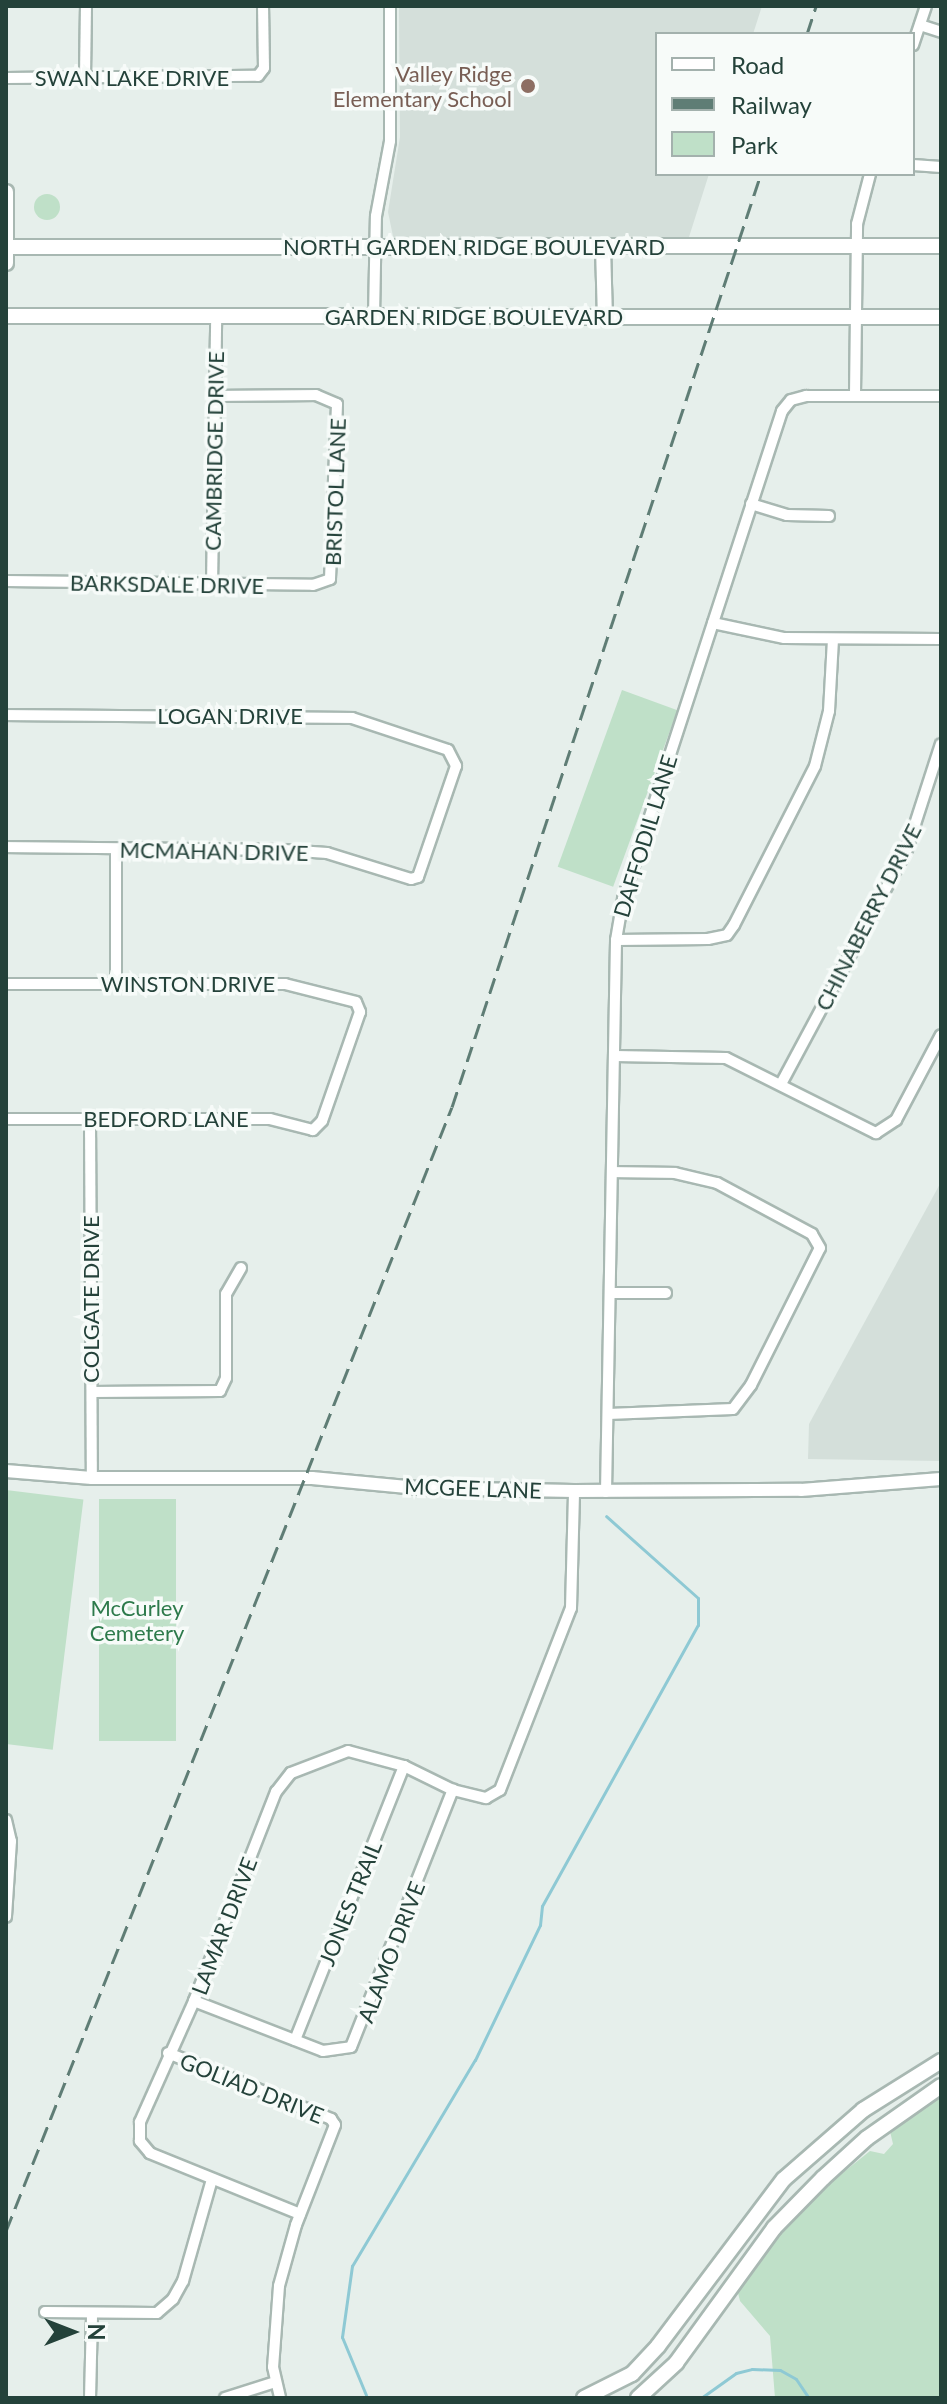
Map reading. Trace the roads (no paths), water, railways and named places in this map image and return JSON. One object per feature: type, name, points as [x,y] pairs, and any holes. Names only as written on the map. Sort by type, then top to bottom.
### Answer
[{"type":"main road","points":[[6,192],[6,263]]},
{"type":"main road","name":"NORTH GARDEN RIDGE BOULEVARD","points":[[6,247],[941,246]]},
{"type":"main road","points":[[603,247],[605,318]]},
{"type":"main road","name":"GARDEN RIDGE BOULEVARD","points":[[6,316],[941,317]]},
{"type":"main road","points":[[584,2398],[632,2374],[703,2287],[784,2179],[863,2110],[941,2061]]},
{"type":"main road","points":[[638,2398],[676,2363],[774,2228],[877,2131],[941,2086]]},
{"type":"main road","points":[[863,2110],[877,2131]]},
{"type":"main road","points":[[703,2287],[721,2301]]},
{"type":"street","points":[[85,77],[86,6]]},
{"type":"street","name":"SWAN LAKE DRIVE","points":[[6,78],[258,76],[264,68],[263,6]]},
{"type":"street","points":[[374,317],[375,247],[390,141],[390,6]]},
{"type":"street","points":[[915,39],[926,6]]},
{"type":"street","points":[[920,25],[941,32]]},
{"type":"street","points":[[915,165],[941,167]]},
{"type":"street","points":[[855,395],[859,207],[869,176]]},
{"type":"street","name":"CAMBRIDGE DRIVE","points":[[212,585],[216,317]]},
{"type":"street","name":"BRISTOL LANE","points":[[215,396],[316,395],[336,402],[334,571],[328,580]]},
{"type":"street","name":"DAFFODIL LANE","points":[[606,1492],[616,940],[623,899],[751,504],[787,403],[806,396],[941,396]]},
{"type":"street","points":[[751,504],[787,515],[829,516]]},
{"type":"street","name":"BARKSDALE DRIVE","points":[[6,581],[313,585],[328,580]]},
{"type":"street","points":[[713,623],[750,635],[833,640],[941,639]]},
{"type":"street","points":[[616,940],[708,939],[727,935],[815,766],[829,711],[833,640]]},
{"type":"street","name":"LOGAN DRIVE","points":[[6,715],[352,718],[448,750],[456,766],[418,877]]},
{"type":"street","name":"CHINABERRY DRIVE","points":[[781,1084],[907,849],[940,758],[941,744]]},
{"type":"street","name":"MCMAHAN DRIVE","points":[[6,847],[327,853],[418,877]]},
{"type":"street","points":[[116,850],[116,983]]},
{"type":"street","name":"WINSTON DRIVE","points":[[6,984],[285,984],[348,999],[360,1012],[322,1121]]},
{"type":"street","points":[[615,1056],[715,1056],[781,1084],[876,1133],[896,1120],[941,1035]]},
{"type":"street","name":"BEDFORD LANE","points":[[6,1119],[270,1119],[303,1130],[322,1121]]},
{"type":"street","name":"COLGATE DRIVE","points":[[90,1119],[92,1478]]},
{"type":"street","points":[[608,1414],[733,1409],[751,1385],[820,1248],[812,1234],[717,1183],[675,1173],[613,1172]]},
{"type":"street","points":[[92,1392],[220,1391],[226,1378],[226,1294],[241,1268]]},
{"type":"street","points":[[610,1293],[666,1293]]},
{"type":"street","name":"MCGEE LANE","points":[[6,1471],[92,1478],[312,1478],[418,1488],[606,1492],[801,1490],[941,1479]]},
{"type":"street","name":"LAMAR DRIVE","points":[[300,2214],[150,2153],[140,2141],[140,2122],[168,2053],[194,2001],[276,1792],[291,1773],[348,1751],[404,1766],[453,1790],[486,1798],[500,1790],[571,1608],[574,1491]]},
{"type":"street","name":"JONES TRAIL","points":[[295,2040],[404,1766]]},
{"type":"street","name":"ALAMO DRIVE","points":[[194,2001],[323,2051],[351,2047],[453,1790]]},
{"type":"street","points":[[6,1917],[7,1820]]},
{"type":"street","name":"GOLIAD DRIVE","points":[[168,2053],[331,2119],[335,2125],[300,2214]]},
{"type":"street","points":[[45,2312],[157,2313],[173,2299],[212,2179]]},
{"type":"street","points":[[280,2398],[275,2382],[279,2286],[300,2214]]},
{"type":"street","points":[[90,2398],[92,2314]]},
{"type":"street","points":[[225,2398],[275,2382]]},
{"type":"waterway","points":[[366,2395],[342,2337],[352,2266],[475,2060],[540,1925],[542,1906],[698,1625],[698,1598],[606,1516]]},
{"type":"waterway","points":[[701,2398],[736,2373],[752,2369],[780,2370],[796,2379],[809,2398]]},
{"type":"railway","points":[[808,32],[816,6]]},
{"type":"railway","points":[[6,2231],[452,1107],[760,176]]},
{"type":"place","name":"Valley Ridge Elementary School","points":[[528,86]]},
{"type":"park label","name":"McCurley Cemetery","points":[[137,1620]]}]
